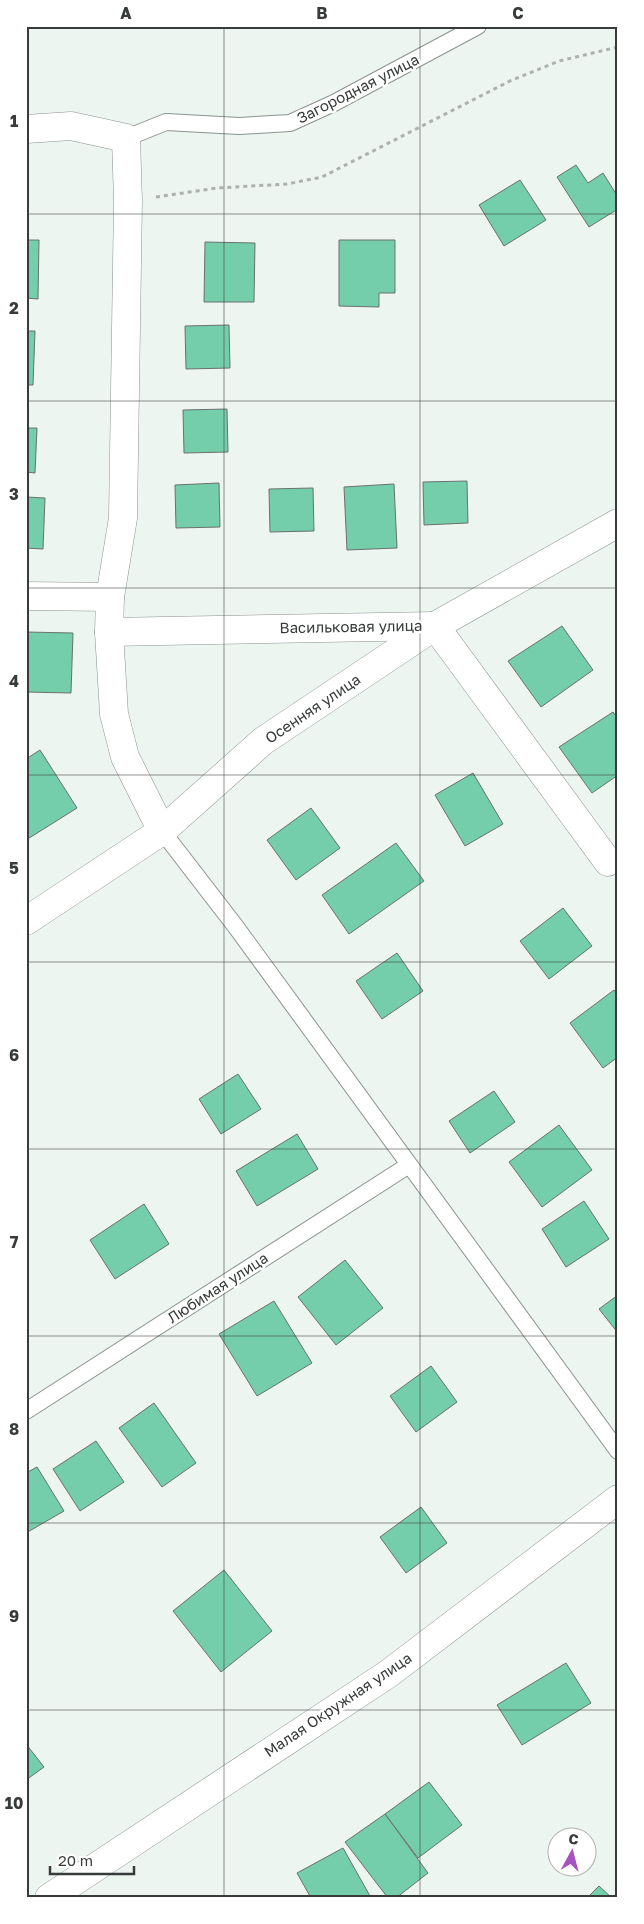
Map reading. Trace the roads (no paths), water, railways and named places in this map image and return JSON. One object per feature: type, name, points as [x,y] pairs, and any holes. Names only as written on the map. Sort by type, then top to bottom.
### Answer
[{"type":"street","points":[[26,129],[71,126],[126,138],[128,201],[123,518],[110,597],[109,632],[114,714],[125,757],[162,831]]},
{"type":"street","name":"Осенняя улица","points":[[26,921],[162,831],[264,741],[435,626],[618,523]]},
{"type":"street","points":[[26,596],[110,597]]},
{"type":"street","name":"Васильковая улица","points":[[109,632],[435,626],[613,868]]},
{"type":"street","name":"Малая Окружная улица","points":[[49,1898],[388,1674],[618,1499]]},
{"type":"lane","name":"Загородная улица","points":[[126,138],[166,122],[239,126],[290,123],[334,103],[478,26]]},
{"type":"lane","points":[[162,831],[236,927],[618,1451]]},
{"type":"lane","name":"Любимая улица","points":[[26,1411],[409,1165]]}]
